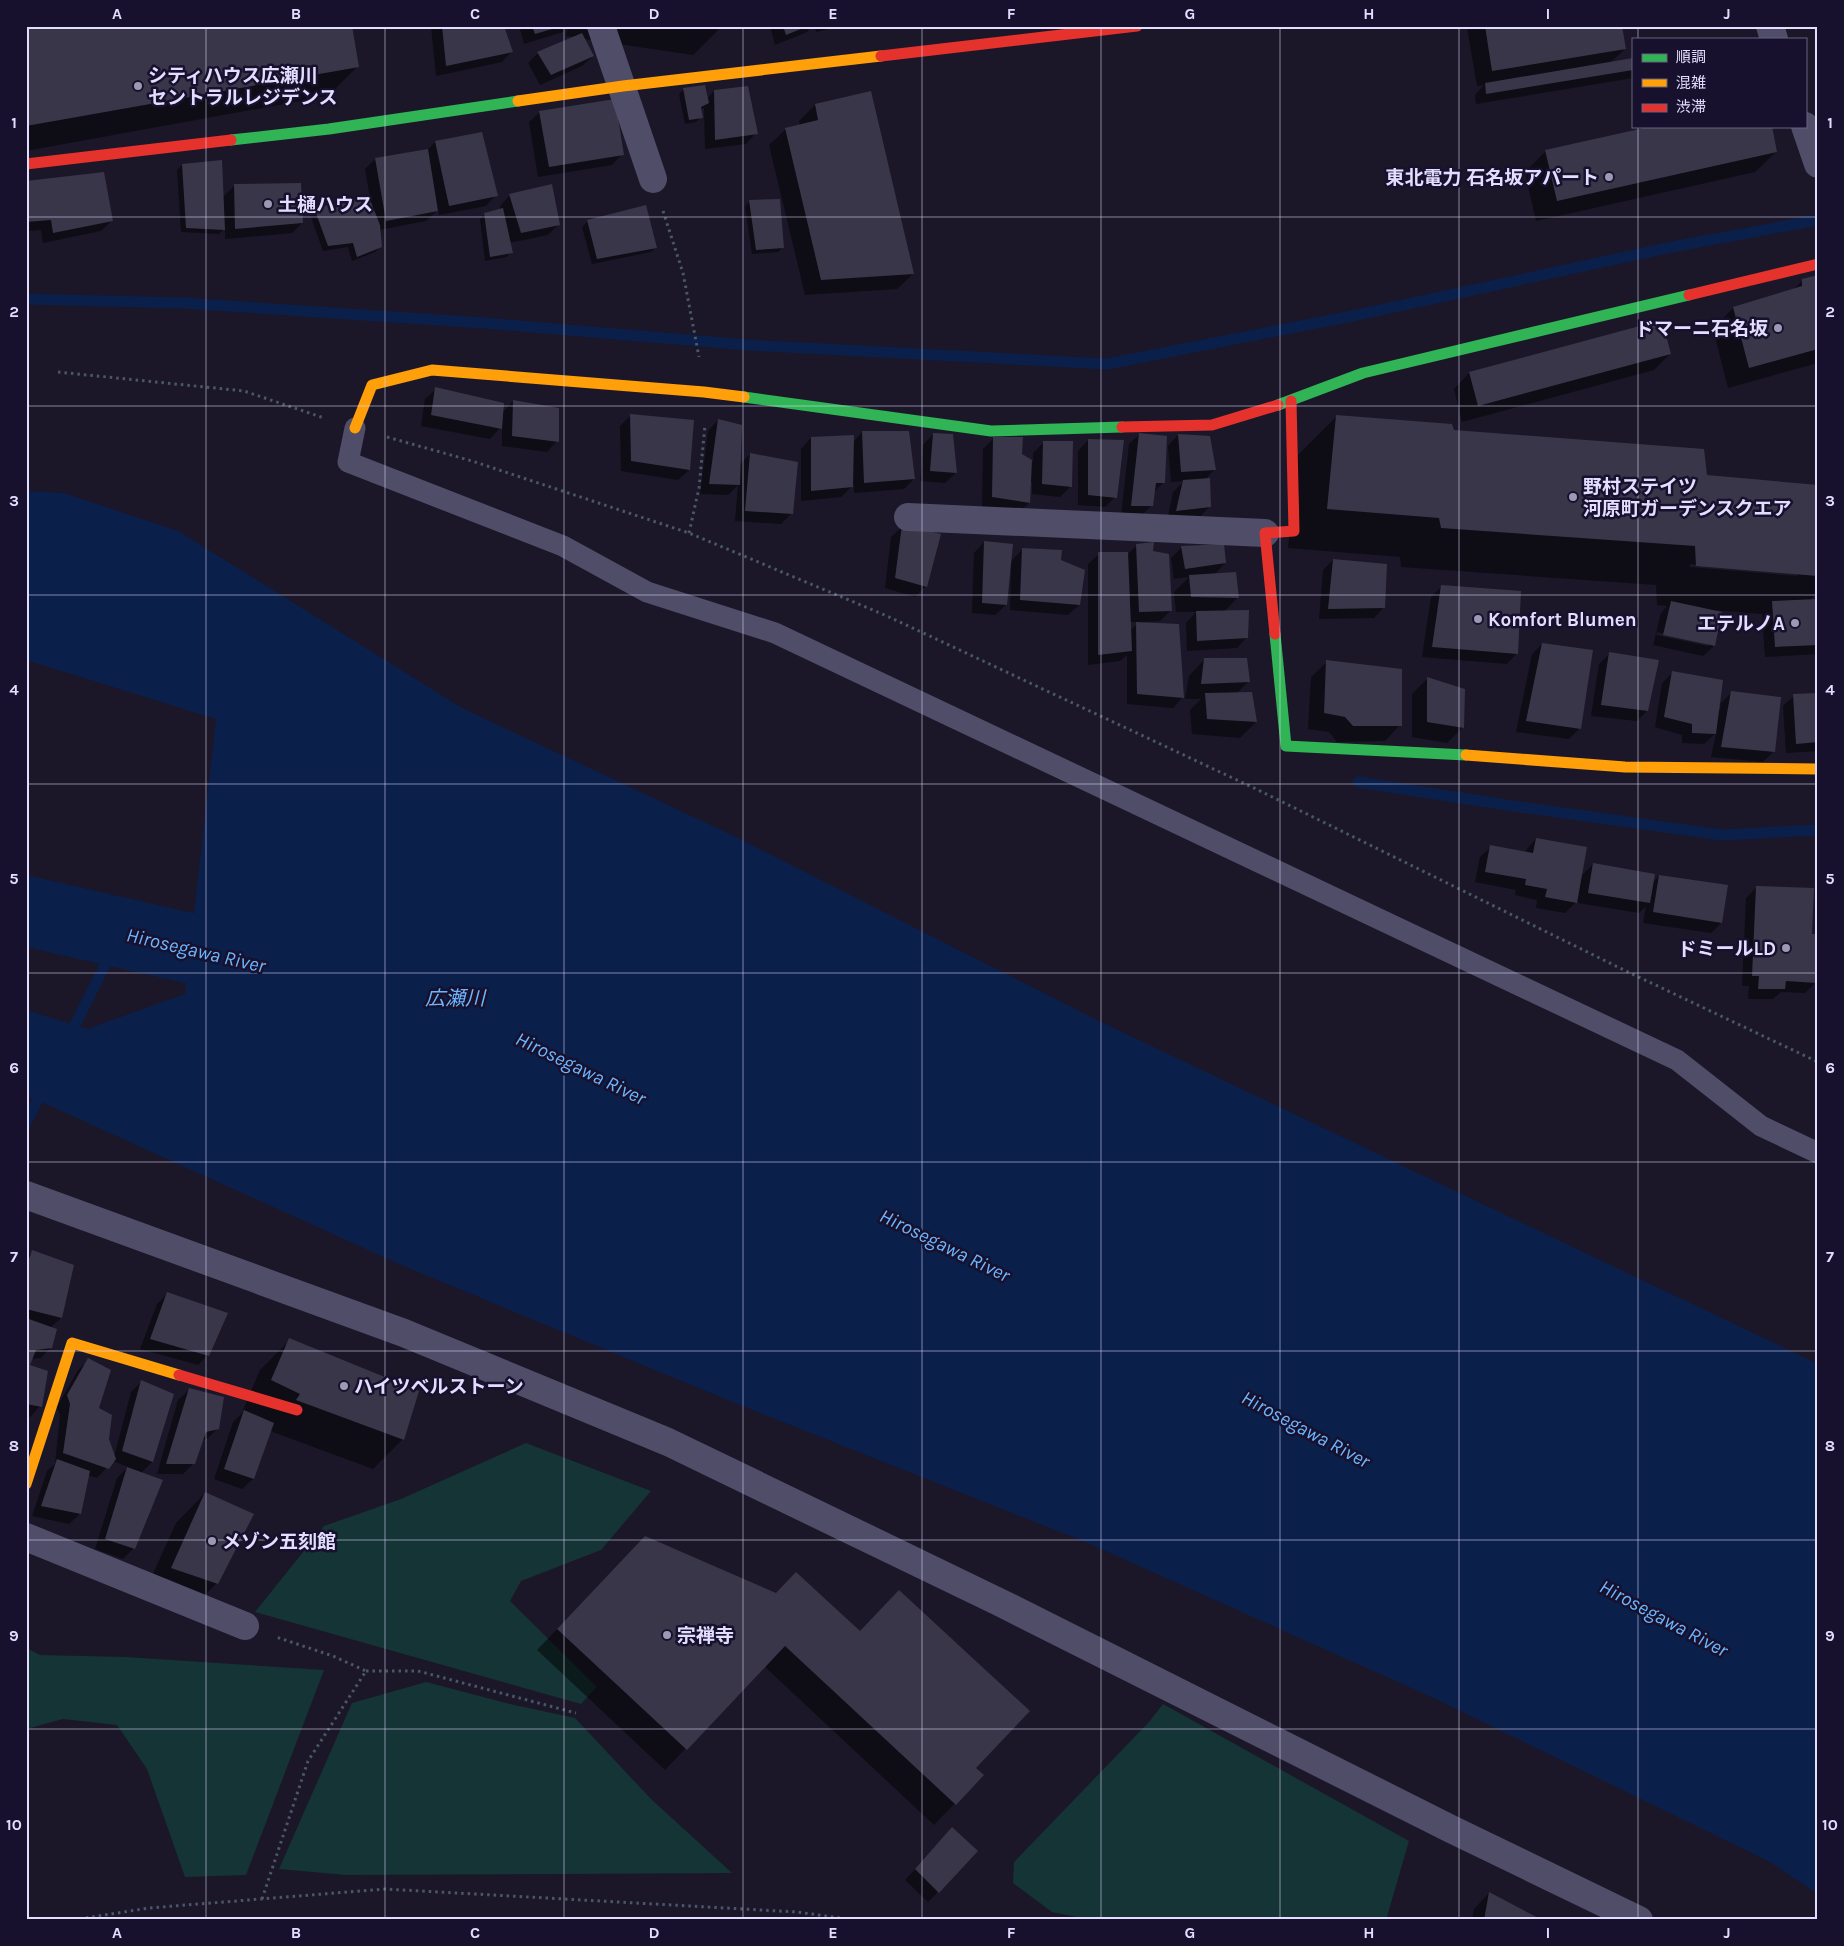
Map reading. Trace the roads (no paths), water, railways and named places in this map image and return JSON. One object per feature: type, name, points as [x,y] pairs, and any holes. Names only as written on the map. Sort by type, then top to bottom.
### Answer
[{"type":"street","points":[[602,26],[653,180]]},
{"type":"street","points":[[26,164],[329,129],[623,86],[1137,26]]},
{"type":"street","points":[[1770,26],[1774,38]]},
{"type":"street","points":[[1806,128],[1818,164]]},
{"type":"street","points":[[356,428],[372,385],[432,370],[704,392],[991,431],[1212,425],[1291,401],[1363,373],[1818,264]]},
{"type":"street","points":[[908,518],[1265,533],[1294,531],[1291,401]]},
{"type":"street","points":[[1265,533],[1286,746],[1451,754],[1625,767],[1818,769]]},
{"type":"street","points":[[26,1195],[404,1333],[668,1442],[1001,1603],[1434,1820],[1639,1920]]},
{"type":"street","points":[[26,1484],[72,1343],[298,1410]]},
{"type":"street","points":[[26,1537],[245,1626]]},
{"type":"lane","points":[[356,428],[348,462],[563,546],[647,592],[775,633],[1676,1060],[1761,1126],[1818,1153]]},
{"type":"water","name":"広瀬川","points":[[26,491],[64,493],[178,531],[462,708],[736,837],[1097,1020],[1818,1364],[1818,1894],[1768,1861],[1438,1700],[1088,1543],[725,1399],[399,1264],[26,1095],[26,1010],[87,1029],[185,994],[216,719],[26,660]]},
{"type":"waterway","points":[[26,299],[183,303],[484,323],[748,345],[1107,364],[1357,315],[1672,247],[1818,220]]},
{"type":"waterway","points":[[1358,782],[1722,835],[1818,830]]},
{"type":"waterway","name":"Hirosegawa River","points":[[26,911],[285,970]]},
{"type":"waterway","points":[[68,1039],[121,933]]},
{"type":"waterway","points":[[26,1123],[44,1087]]},
{"type":"place","name":"シティハウス広瀬川 セントラルレジデンス","points":[[138,86]]},
{"type":"place","name":"東北電力 石名坂アパート","points":[[1609,177]]},
{"type":"place","name":"土樋ハウス","points":[[268,204]]},
{"type":"place","name":"ドマーニ石名坂","points":[[1778,328]]},
{"type":"place","name":"野村ステイツ 河原町ガーデンスクエア","points":[[1573,497]]},
{"type":"place","name":"Komfort Blumen","points":[[1478,619]]},
{"type":"place","name":"エテルノA","points":[[1795,623]]},
{"type":"place","name":"ドミールLD","points":[[1786,948]]},
{"type":"place","name":"ハイツベルストーン","points":[[344,1386]]},
{"type":"place","name":"メゾン五刻館","points":[[212,1541]]},
{"type":"place","name":"宗禅寺","points":[[667,1635]]}]
